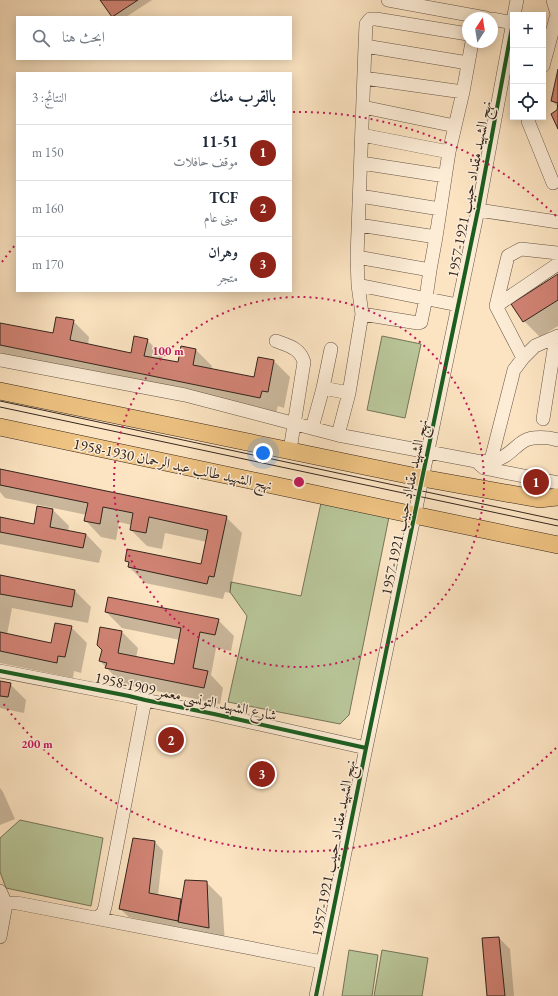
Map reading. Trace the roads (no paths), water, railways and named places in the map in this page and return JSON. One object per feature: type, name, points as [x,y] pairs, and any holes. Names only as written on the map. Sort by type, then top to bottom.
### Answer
[{"type":"main road","points":[[0,390],[422,478],[539,499],[558,496]]},
{"type":"main road","name":"نهج الشهيد طالب عبد الرحمان 1930-1958","points":[[0,427],[558,545]]},
{"type":"street","points":[[388,0],[462,14]]},
{"type":"street","points":[[515,12],[517,0]]},
{"type":"street","points":[[546,56],[558,14],[553,0]]},
{"type":"street","points":[[338,435],[349,393],[362,314],[358,285],[358,257],[366,24],[370,19],[376,19],[462,33]]},
{"type":"street","points":[[498,20],[510,22]]},
{"type":"street","name":"نهج الشهيد مقداد حبيب 1921-1957","points":[[316,996],[478,210],[510,38]]},
{"type":"street","points":[[365,46],[468,63]]},
{"type":"street","points":[[362,314],[418,323],[421,322],[449,152],[463,92],[471,48]]},
{"type":"street","points":[[364,78],[463,92]]},
{"type":"street","points":[[363,107],[455,126]]},
{"type":"street","points":[[528,120],[553,184]]},
{"type":"street","points":[[362,135],[449,152]]},
{"type":"street","points":[[361,163],[445,176]]},
{"type":"street","points":[[360,196],[440,209]]},
{"type":"street","points":[[478,210],[558,222]]},
{"type":"street","points":[[359,225],[436,237]]},
{"type":"street","points":[[523,358],[496,306],[508,256],[521,249],[558,253]]},
{"type":"street","points":[[358,257],[430,270]]},
{"type":"street","points":[[496,306],[558,264]]},
{"type":"street","points":[[358,285],[458,305]]},
{"type":"street","points":[[492,460],[514,370],[535,346],[557,336]]},
{"type":"street","points":[[543,419],[557,336]]},
{"type":"street","points":[[276,341],[297,350],[302,356],[304,362],[290,450]]},
{"type":"street","points":[[312,428],[323,388],[331,349]]},
{"type":"street","points":[[0,360],[185,395],[338,435],[476,461],[495,460],[506,456],[525,441],[538,438],[551,438],[558,440]]},
{"type":"street","points":[[323,388],[349,393]]},
{"type":"street","points":[[476,461],[484,468],[558,483]]},
{"type":"street","name":"شارع الشهيد التونسي معمر 1909-1958","points":[[0,671],[122,694],[366,748]]},
{"type":"street","points":[[97,918],[103,913],[105,907],[145,700]]},
{"type":"street","points":[[0,891],[6,904],[0,937]]},
{"type":"street","points":[[6,904],[17,902],[322,962]]},
{"type":"tram line","points":[[0,401],[558,520]]},
{"type":"tram line","points":[[0,407],[558,526]]},
{"type":"place","name":"11-51","points":[[536,482]]},
{"type":"place","name":"TCF","points":[[171,740]]},
{"type":"place","name":"وهران","points":[[262,774]]}]
